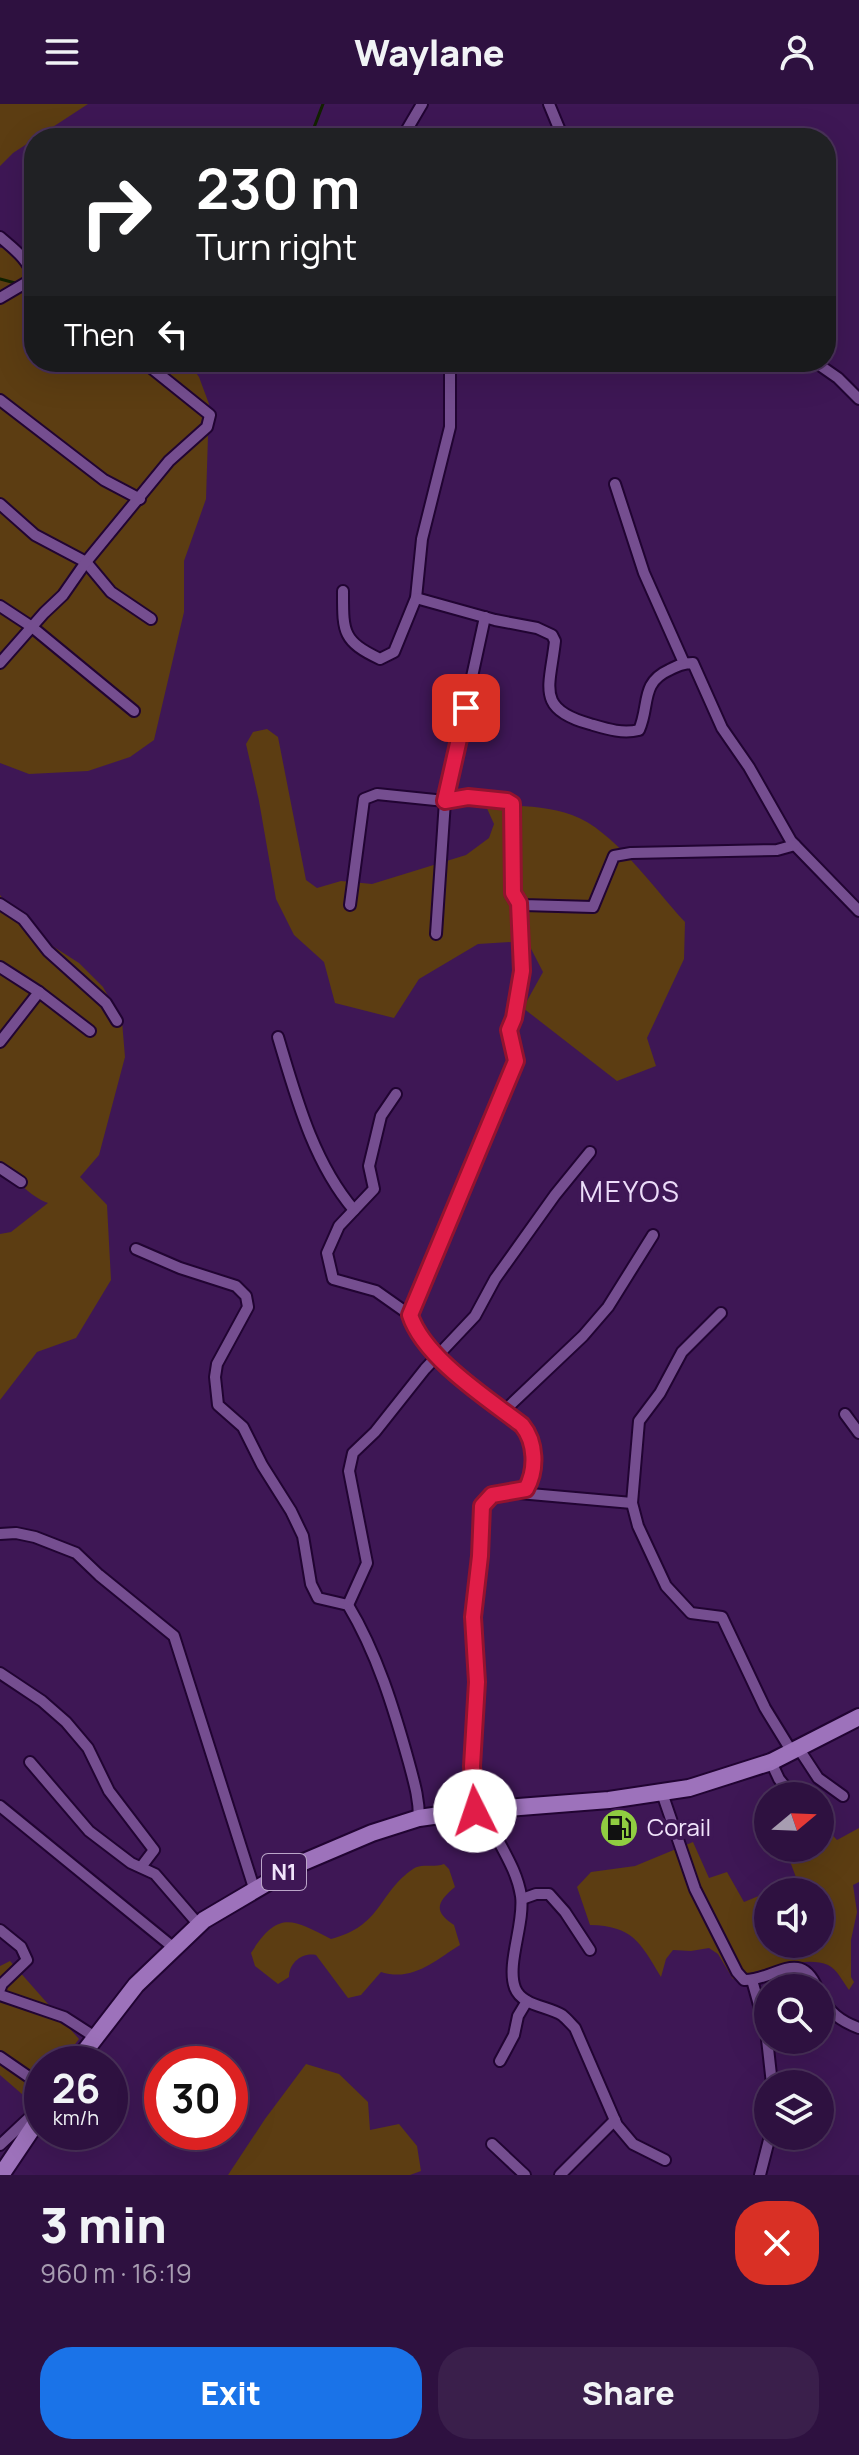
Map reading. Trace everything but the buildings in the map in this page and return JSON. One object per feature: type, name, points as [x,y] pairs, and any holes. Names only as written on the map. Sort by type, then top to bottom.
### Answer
[{"type":"highway","name":"N1","points":[[88,2046],[136,1985],[199,1925],[254,1888],[299,1864],[372,1833],[419,1818],[689,1788],[771,1762],[859,1717]]},
{"type":"highway","points":[[1,2175],[24,2140]]},
{"type":"street","points":[[408,128],[422,104]]},
{"type":"street","points":[[549,104],[559,128]]},
{"type":"street","points":[[0,237],[24,259]]},
{"type":"street","points":[[0,298],[24,284]]},
{"type":"street","points":[[0,663],[63,595],[86,562],[169,461],[207,427],[210,415],[156,372]]},
{"type":"street","points":[[343,591],[347,637],[356,648],[380,659],[394,652],[416,598],[422,539],[450,427],[450,372]]},
{"type":"street","points":[[829,372],[859,399]]},
{"type":"street","points":[[0,400],[104,480],[140,499]]},
{"type":"street","points":[[615,484],[644,573],[684,663]]},
{"type":"street","points":[[0,504],[35,535],[86,562],[111,592],[151,619]]},
{"type":"street","points":[[416,598],[537,628],[552,635],[555,641],[549,690],[553,705],[570,719],[615,731],[627,733],[639,730],[645,718],[645,702],[656,676],[684,663],[693,663],[722,728],[795,845],[859,911]]},
{"type":"street","points":[[0,606],[32,627],[134,711]]},
{"type":"street","points":[[436,934],[445,801],[485,617]]},
{"type":"street","points":[[350,905],[364,799],[377,794],[445,801],[468,797],[512,804],[513,893],[519,903],[522,971],[509,1030],[516,1061],[410,1315]]},
{"type":"street","points":[[519,903],[593,907],[614,856],[777,850],[795,845]]},
{"type":"street","points":[[0,904],[23,919],[48,951],[106,1003],[117,1021]]},
{"type":"street","points":[[0,967],[90,1031]]},
{"type":"street","points":[[0,1042],[39,992]]},
{"type":"street","points":[[278,1037],[309,1131],[335,1188],[354,1210]]},
{"type":"street","points":[[396,1094],[381,1116],[369,1166],[374,1189],[339,1226],[327,1253],[333,1279],[376,1291],[410,1315],[414,1326],[438,1356],[530,1434],[534,1476],[526,1489],[492,1495],[482,1506],[473,1617],[477,1682],[472,1766],[480,1811],[514,1868],[522,1899],[514,1986],[527,2001],[563,2016],[575,2028],[615,2120],[633,2144],[665,2160]]},
{"type":"street","points":[[348,1605],[367,1563],[349,1471],[353,1453],[375,1432],[475,1316],[495,1279],[590,1152]]},
{"type":"street","points":[[0,1168],[21,1182]]},
{"type":"street","points":[[504,1411],[583,1336],[608,1307],[653,1235]]},
{"type":"street","points":[[136,1249],[180,1268],[236,1286],[246,1296],[248,1307],[217,1364],[218,1405],[243,1427],[291,1511],[303,1536],[311,1584],[318,1598],[348,1605]]},
{"type":"street","points":[[721,1313],[682,1352],[660,1393],[639,1421],[632,1503],[638,1526],[666,1586],[691,1613],[722,1617],[765,1708],[818,1778],[843,1796]]},
{"type":"street","points":[[845,1414],[859,1433]]},
{"type":"street","points":[[517,1492],[632,1503]]},
{"type":"street","points":[[0,1534],[35,1537],[76,1553],[174,1636],[190,1678],[232,1826],[254,1888]]},
{"type":"street","points":[[348,1605],[374,1659],[398,1721],[419,1797],[419,1818]]},
{"type":"street","points":[[0,1673],[42,1701],[66,1722],[88,1748],[109,1791],[154,1850],[141,1867]]},
{"type":"street","points":[[30,1762],[89,1831],[131,1863],[155,1874],[199,1925]]},
{"type":"street","points":[[771,1762],[781,1782]]},
{"type":"street","points":[[662,1793],[709,1920],[737,1972],[744,1980],[752,1980],[766,2030],[770,2070]]},
{"type":"street","points":[[0,1806],[174,1948]]},
{"type":"street","points":[[522,1899],[549,1894],[590,1950]]},
{"type":"street","points":[[0,1930],[21,1947],[27,1960],[0,1989]]},
{"type":"street","points":[[769,1974],[789,1967],[797,1967],[809,1974]]},
{"type":"street","points":[[0,1995],[64,2017],[95,2037]]},
{"type":"street","points":[[500,2061],[527,2001]]},
{"type":"street","points":[[834,2013],[859,2028]]},
{"type":"street","points":[[0,2057],[24,2074]]},
{"type":"street","points":[[560,2175],[615,2120]]},
{"type":"street","points":[[0,2145],[24,2123]]},
{"type":"street","points":[[492,2144],[525,2175]]},
{"type":"street","points":[[760,2175],[766,2150]]},
{"type":"shaded area","points":[[0,104],[88,104],[51,128],[24,128],[24,146],[0,166]]},
{"type":"shaded area","points":[[14,247],[24,252],[24,372],[195,372],[209,404],[206,499],[184,561],[184,612],[154,740],[130,757],[88,771],[29,774],[0,763],[0,248]]},
{"type":"shaded area","points":[[267,729],[278,737],[306,880],[317,888],[341,881],[372,884],[466,855],[489,838],[494,824],[485,804],[551,809],[572,815],[603,833],[633,862],[685,922],[684,959],[647,1038],[656,1066],[617,1081],[523,1008],[543,972],[527,941],[478,944],[419,979],[394,1018],[335,1003],[324,962],[294,935],[276,899],[246,744],[253,732]]},
{"type":"shaded area","points":[[0,895],[29,931],[79,963],[103,987],[122,1021],[125,1057],[99,1155],[80,1177],[107,1205],[111,1280],[76,1338],[37,1352],[0,1400],[0,1234],[11,1232],[48,1203],[0,1171]]},
{"type":"shaded area","points":[[859,1828],[859,1882],[853,1885],[857,1912],[851,1940],[851,1977],[854,1982],[849,1990],[834,1969],[819,1962],[781,1965],[733,1979],[718,1954],[709,1948],[673,1950],[666,1959],[661,1977],[634,1938],[616,1929],[590,1925],[577,1887],[591,1872],[635,1866],[693,1842],[709,1878],[727,1872],[744,1902],[754,1898],[754,1958],[834,1958],[834,1878],[796,1878],[790,1862],[834,1862],[834,1837],[837,1840]]},
{"type":"shaded area","points":[[444,1864],[455,1887],[441,1901],[440,1911],[454,1925],[460,1945],[423,1968],[403,1974],[381,1972],[361,1995],[348,1998],[316,1955],[306,1955],[297,1960],[291,1967],[289,1977],[278,1984],[255,1966],[251,1953],[269,1930],[278,1924],[296,1923],[331,1939],[348,1933],[370,1917],[413,1869]]},
{"type":"shaded area","points":[[10,1961],[79,2039],[74,2046],[24,2046],[24,2096],[0,2075],[0,1966]]},
{"type":"shaded area","points":[[306,2064],[339,2074],[368,2102],[370,2130],[399,2124],[417,2146],[421,2171],[410,2175],[228,2175],[245,2150],[248,2150],[248,2145]]},
{"type":"waterway","points":[[314,128],[323,104]]},
{"type":"waterway","points":[[0,279],[19,284]]},
{"type":"place","name":"Corail","points":[[619,1828]]},
{"type":"district","name":"MEYOS","points":[[630,1192]]},
{"type":"route","points":[[466,708],[445,801],[468,797],[512,804],[513,893],[519,903],[522,971],[509,1030],[516,1061],[410,1315],[414,1326],[438,1356],[530,1434],[534,1476],[526,1489],[492,1495],[482,1506],[473,1617],[477,1682],[472,1766],[475,1811]]}]
